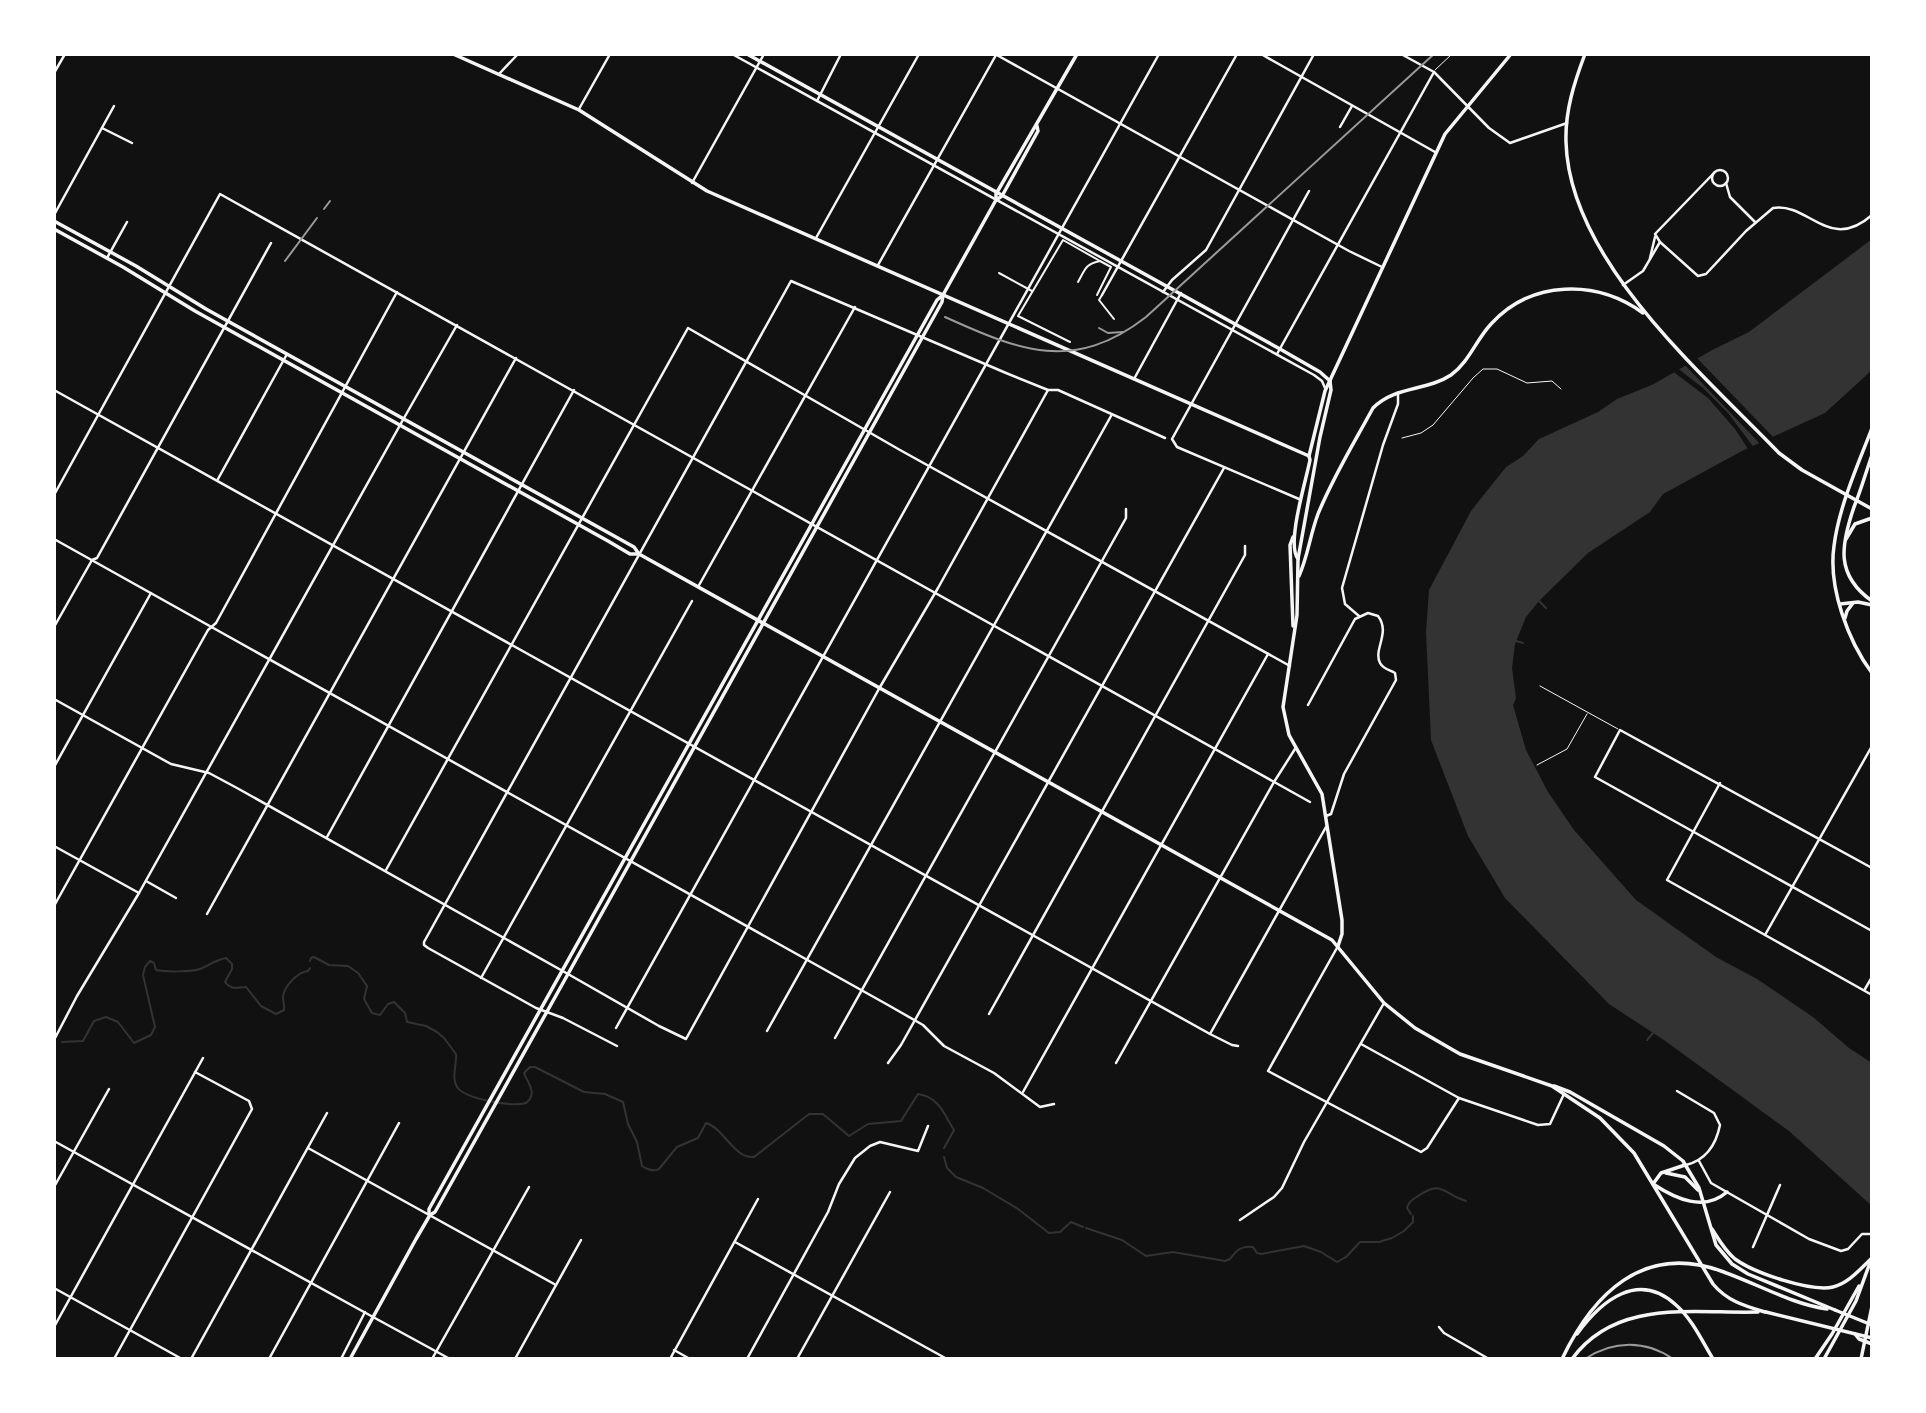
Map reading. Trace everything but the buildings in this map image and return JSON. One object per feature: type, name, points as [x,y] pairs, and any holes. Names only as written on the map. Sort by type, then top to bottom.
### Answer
[{"type":"main road","points":[[453,54],[579,110],[692,183],[1309,456]]},
{"type":"main road","points":[[747,54],[996,194],[1181,293],[1321,372],[1330,381],[1331,390],[1298,559],[1297,615],[1283,706],[1285,726],[1295,749],[1320,789],[1342,920],[1342,934],[1338,946]]},
{"type":"main road","points":[[533,1030],[547,1012],[818,527],[942,302],[943,295],[996,200],[996,194],[1077,54]]},
{"type":"main road","points":[[1585,54],[1572,89],[1567,123],[1569,167],[1577,199],[1594,236],[1623,285],[1647,316],[1786,459],[1872,509]]},
{"type":"main road","points":[[1294,632],[1290,545],[1325,391],[1451,124],[1510,55]]},
{"type":"main road","points":[[996,200],[1002,197],[1038,131],[1037,126]]},
{"type":"main road","points":[[54,221],[634,547],[639,554],[1322,934],[1338,946],[1384,1003],[1415,1028],[1448,1048],[1566,1090],[1664,1146],[1686,1165],[1697,1182],[1716,1245],[1737,1268],[1872,1325]]},
{"type":"main road","points":[[54,229],[578,525],[631,554],[639,554]]},
{"type":"main road","points":[[1297,581],[1305,564],[1310,534],[1323,503],[1373,408],[1380,401],[1398,392],[1431,384],[1449,376],[1466,360],[1491,323],[1511,306],[1532,296],[1558,289],[1592,290],[1622,300],[1647,316]]},
{"type":"main road","points":[[350,1359],[429,1215],[429,1209],[460,1161],[689,743],[917,335],[937,300],[943,295]]},
{"type":"main road","points":[[1321,372],[1330,372],[1336,368]]},
{"type":"main road","points":[[1872,428],[1837,526],[1833,549],[1834,570],[1845,623],[1860,657],[1872,673]]},
{"type":"main road","points":[[1309,456],[1320,437]]},
{"type":"main road","points":[[1872,455],[1844,544],[1844,561],[1848,575],[1872,603]]},
{"type":"main road","points":[[1844,544],[1855,524],[1872,518]]},
{"type":"main road","points":[[1295,532],[1294,554],[1298,559]]},
{"type":"main road","points":[[1298,559],[1306,557]]},
{"type":"main road","points":[[1845,623],[1847,611],[1854,602]]},
{"type":"main road","points":[[1840,604],[1872,603]]},
{"type":"main road","points":[[1552,1086],[1600,1118],[1634,1153],[1709,1280],[1720,1293],[1734,1302],[1765,1312],[1872,1338]]},
{"type":"main road","points":[[1653,1184],[1661,1173],[1686,1165]]},
{"type":"main road","points":[[1661,1173],[1685,1177],[1702,1196]]},
{"type":"main road","points":[[1653,1184],[1679,1199],[1703,1202],[1714,1202],[1727,1192]]},
{"type":"main road","points":[[1709,1224],[1721,1245],[1739,1262],[1805,1286],[1825,1288],[1843,1283],[1872,1258]]},
{"type":"main road","points":[[1824,1359],[1872,1258]]},
{"type":"main road","points":[[1562,1359],[1587,1313],[1612,1287],[1637,1273],[1672,1264],[1711,1268],[1806,1303],[1835,1310]]},
{"type":"main road","points":[[1566,1350],[1599,1307],[1615,1296],[1638,1289],[1654,1291],[1679,1307],[1713,1359]]},
{"type":"main road","points":[[1815,1359],[1854,1300]]},
{"type":"main road","points":[[1861,1357],[1872,1306]]},
{"type":"main road","points":[[1572,1359],[1594,1336],[1629,1318],[1668,1312],[1765,1312]]},
{"type":"main road","points":[[1853,1333],[1859,1339],[1872,1344]]},
{"type":"street","points":[[54,73],[65,54]]},
{"type":"street","points":[[499,74],[518,54]]},
{"type":"street","points":[[579,110],[610,54]]},
{"type":"street","points":[[732,54],[1320,379],[1325,391]]},
{"type":"street","points":[[692,183],[764,54]]},
{"type":"street","points":[[817,101],[841,54]]},
{"type":"street","points":[[816,238],[919,54]]},
{"type":"street","points":[[878,265],[996,54],[1179,158],[1382,267]]},
{"type":"street","points":[[616,1028],[1159,54]]},
{"type":"street","points":[[1114,319],[1099,300],[1237,54]]},
{"type":"street","points":[[1261,54],[1436,152]]},
{"type":"street","points":[[1163,292],[1206,250],[1314,54]]},
{"type":"street","points":[[1401,54],[1434,72],[1489,128],[1510,143],[1567,123]]},
{"type":"street","points":[[1276,355],[1434,72]]},
{"type":"street","points":[[1340,127],[1352,105]]},
{"type":"street","points":[[54,215],[114,106]]},
{"type":"street","points":[[103,128],[132,143]]},
{"type":"street","points":[[1649,261],[1657,229],[1718,170],[1725,172],[1727,176],[1726,183],[1731,197],[1755,222]]},
{"type":"street","points":[[1714,173],[1712,178],[1715,184]]},
{"type":"street","points":[[1706,183],[1726,183]]},
{"type":"street","points":[[1302,499],[1224,468],[1177,447],[1172,441],[1173,434],[1309,191]]},
{"type":"street","points":[[54,495],[220,194],[1310,802]]},
{"type":"street","points":[[1656,236],[1693,274],[1702,276],[1755,222],[1773,208],[1791,209],[1835,229],[1857,226],[1872,215]]},
{"type":"street","points":[[107,258],[127,222]]},
{"type":"street","points":[[1070,342],[1018,316],[1063,240],[1111,267],[1097,295]]},
{"type":"street","points":[[1623,285],[1643,271],[1660,242]]},
{"type":"street","points":[[54,627],[92,560],[97,558],[271,243]]},
{"type":"street","points":[[1078,282],[1085,266],[1100,261]]},
{"type":"street","points":[[999,273],[1032,292]]},
{"type":"street","points":[[617,1046],[580,1026],[541,1010],[424,945],[791,281],[1048,390],[1058,390],[1165,438]]},
{"type":"street","points":[[54,906],[142,748],[216,623],[397,292]]},
{"type":"street","points":[[1134,379],[1181,293]]},
{"type":"street","points":[[698,587],[855,307]]},
{"type":"street","points":[[54,1040],[457,325]]},
{"type":"street","points":[[386,870],[688,328],[870,433],[1290,666]]},
{"type":"street","points":[[218,479],[287,354]]},
{"type":"street","points":[[207,914],[516,358]]},
{"type":"street","points":[[54,390],[218,479],[1151,1002],[1238,1046]]},
{"type":"street","points":[[327,837],[574,390]]},
{"type":"street","points":[[54,699],[174,765],[206,772],[268,805],[685,1039],[1048,390]]},
{"type":"street","points":[[1357,617],[1345,604],[1342,588],[1383,445],[1398,404],[1398,392]]},
{"type":"street","points":[[767,1031],[1111,416]]},
{"type":"street","points":[[888,1063],[915,1020],[1224,468]]},
{"type":"street","points":[[835,1038],[1126,518],[1126,509]]},
{"type":"street","points":[[54,539],[915,1020],[944,1046],[994,1073],[1041,1107],[1054,1104]]},
{"type":"street","points":[[989,1014],[1245,555],[1245,546]]},
{"type":"street","points":[[54,767],[151,593]]},
{"type":"street","points":[[481,978],[692,601]]},
{"type":"street","points":[[1308,705],[1357,617],[1371,613],[1380,618],[1383,633],[1379,660],[1384,668],[1394,672],[1395,682],[1344,774],[1331,814],[1325,817]]},
{"type":"street","points":[[1023,1092],[1268,654]]},
{"type":"street","points":[[1872,868],[1620,730],[1595,777],[1872,931]]},
{"type":"street","points":[[1765,936],[1872,746]]},
{"type":"street","points":[[1116,1063],[1295,749]]},
{"type":"street","points":[[1720,783],[1667,880],[1872,995]]},
{"type":"street","points":[[1210,1034],[1326,827]]},
{"type":"street","points":[[54,846],[139,893]]},
{"type":"street","points":[[146,881],[176,898]]},
{"type":"street","points":[[1338,946],[1268,1071],[1421,1152],[1427,1148],[1459,1098]]},
{"type":"street","points":[[1865,990],[1872,977]]},
{"type":"street","points":[[1240,1220],[1282,1188],[1326,1103],[1384,1003]]},
{"type":"street","points":[[1361,1044],[1459,1098],[1538,1125],[1550,1124],[1566,1090]]},
{"type":"street","points":[[54,1327],[203,1058]]},
{"type":"street","points":[[114,1359],[252,1105],[195,1072]]},
{"type":"street","points":[[54,1187],[109,1089]]},
{"type":"street","points":[[1677,1091],[1714,1114],[1720,1127],[1708,1154],[1699,1161],[1686,1165]]},
{"type":"street","points":[[191,1359],[327,1113]]},
{"type":"street","points":[[269,1359],[399,1123]]},
{"type":"street","points":[[747,1359],[828,1212],[848,1168],[866,1149],[883,1141],[918,1151],[928,1126]]},
{"type":"street","points":[[54,1141],[450,1359]]},
{"type":"street","points":[[308,1148],[556,1284]]},
{"type":"street","points":[[1699,1161],[1707,1179],[1809,1239],[1841,1251],[1848,1249],[1861,1234],[1872,1234]]},
{"type":"street","points":[[1753,1247],[1780,1185]]},
{"type":"street","points":[[432,1359],[530,1187]]},
{"type":"street","points":[[798,1358],[890,1192]]},
{"type":"street","points":[[670,1359],[758,1199]]},
{"type":"street","points":[[515,1359],[581,1240]]},
{"type":"street","points":[[735,1242],[946,1359]]},
{"type":"street","points":[[54,1288],[182,1359]]},
{"type":"street","points":[[341,1359],[365,1312]]},
{"type":"street","points":[[1439,1327],[1444,1333],[1489,1359]]},
{"type":"street","points":[[674,1350],[690,1359]]},
{"type":"lane","points":[[1434,72],[1452,54]]},
{"type":"lane","points":[[1402,438],[1421,433],[1433,425],[1473,378],[1486,368],[1497,369],[1525,383],[1553,382],[1561,388]]},
{"type":"lane","points":[[1540,686],[1620,730]]},
{"type":"lane","points":[[1537,765],[1567,749],[1588,712]]},
{"type":"shaded area","points":[[1872,239],[1872,370],[1825,413],[1742,451],[1663,494],[1650,512],[1588,553],[1526,617],[1515,644],[1512,668],[1516,698],[1513,705],[1526,750],[1548,792],[1574,830],[1636,900],[1716,957],[1757,979],[1813,1017],[1849,1048],[1872,1063],[1872,1206],[1789,1131],[1664,1040],[1609,1004],[1505,898],[1468,836],[1431,740],[1426,632],[1429,590],[1471,511],[1506,467],[1523,456],[1539,439],[1598,412],[1617,399],[1654,384],[1749,332]]},
{"type":"pier","points":[[1695,356],[1776,440],[1762,446],[1683,363]]},
{"type":"pier","points":[[1676,367],[1703,388],[1728,413],[1755,449],[1750,452],[1735,429],[1708,398],[1671,370]]},
{"type":"waterway","points":[[1539,601],[1546,608]]},
{"type":"waterway","points":[[1516,641],[1523,643]]},
{"type":"waterway","points":[[310,961],[314,957],[329,965],[348,966],[358,973],[367,986],[364,999],[372,1013],[380,1015],[388,1004],[394,1002],[405,1013],[407,1022],[426,1026],[437,1032],[456,1054],[454,1075],[457,1087],[469,1095],[500,1103],[526,1103],[532,1092],[524,1073],[530,1067],[535,1067],[584,1092],[605,1094],[623,1102],[642,1166],[650,1170],[659,1169],[677,1147],[698,1138],[706,1123],[741,1153],[754,1157],[809,1114],[823,1114],[849,1136],[868,1124],[901,1121],[918,1094],[936,1102],[954,1130],[944,1148]]},
{"type":"waterway","points":[[62,1042],[83,1041],[94,1021],[106,1017],[118,1022],[134,1043],[151,1035],[155,1027],[143,975],[150,961],[154,963],[156,970],[185,971],[200,969],[226,958],[232,964],[232,969],[225,982],[232,988],[246,987],[261,1006],[276,1014],[284,1010],[283,997],[289,984],[310,968]]},
{"type":"waterway","points":[[1647,1040],[1653,1033]]},
{"type":"waterway","points":[[944,1157],[947,1168],[956,1177],[983,1188],[1018,1209],[1049,1233],[1060,1232],[1071,1222],[1083,1227]]},
{"type":"waterway","points":[[1411,1214],[1407,1208],[1410,1202],[1433,1189],[1438,1188],[1466,1201]]},
{"type":"waterway","points":[[1086,1228],[1122,1240],[1146,1256],[1173,1252],[1225,1261],[1245,1247],[1253,1247],[1261,1254],[1304,1246],[1337,1262],[1346,1257],[1360,1242],[1379,1242],[1404,1231],[1413,1222],[1413,1216]]},
{"type":"tram line","points":[[945,317],[998,339],[1047,351],[1071,351],[1095,345],[1120,334],[1146,317],[1434,54]]},
{"type":"tram line","points":[[1099,328],[1108,333],[1123,332]]},
{"type":"tram line","points":[[1585,1359],[1607,1348],[1629,1345],[1652,1348],[1673,1359]]},
{"type":"railway","points":[[324,209],[330,201]]},
{"type":"railway","points":[[285,261],[317,218]]}]
